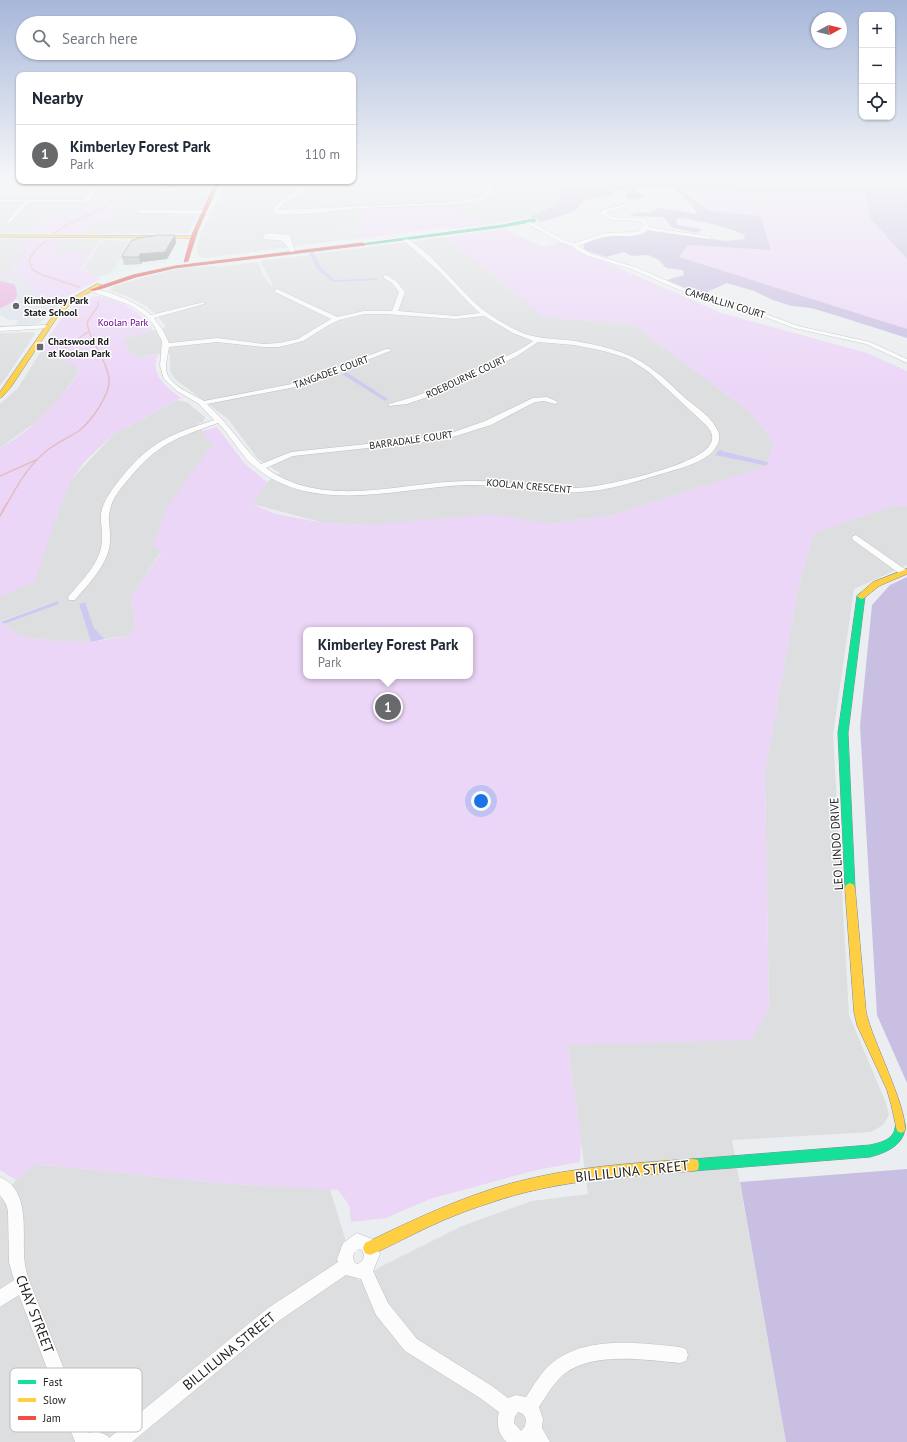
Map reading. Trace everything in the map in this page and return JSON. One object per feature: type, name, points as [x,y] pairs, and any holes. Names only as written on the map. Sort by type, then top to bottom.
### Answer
[{"type":"street","points":[[191,261],[192,247]]},
{"type":"street","points":[[291,247],[293,252]]},
{"type":"street","points":[[0,396],[13,382],[48,327],[67,305],[92,290],[125,278],[191,261],[226,260],[334,247]]},
{"type":"street","name":"KOOLAN CRESCENT","points":[[167,344],[162,366],[167,379],[181,392],[202,403],[220,420],[249,457],[261,467],[275,477],[296,486],[319,491],[352,494],[381,492],[427,485],[468,483],[503,484],[558,490],[605,488],[691,460],[705,454],[710,450],[716,437],[710,423],[640,363],[618,353],[592,346],[537,340],[515,332],[485,314],[472,303],[443,272],[415,247]]},
{"type":"street","name":"CAMBALLIN COURT","points":[[577,247],[590,255],[633,268],[691,293],[743,307],[796,327],[868,343],[907,361]]},
{"type":"street","points":[[386,277],[394,282],[402,292],[394,313]]},
{"type":"street","points":[[92,290],[136,306],[152,317],[167,344],[218,340],[263,346],[287,345],[305,338],[318,328],[336,319],[360,313],[394,313],[453,319],[485,314]]},
{"type":"street","points":[[277,291],[336,319]]},
{"type":"street","points":[[152,317],[202,303]]},
{"type":"street","points":[[0,329],[48,327]]},
{"type":"street","name":"ROEBOURNE COURT","points":[[391,405],[411,402],[437,392],[520,351],[537,340]]},
{"type":"street","name":"TANGADEE COURT","points":[[202,403],[299,385],[388,350]]},
{"type":"street","name":"BARRADALE COURT","points":[[261,467],[291,454],[424,440],[456,434],[488,423],[533,400],[549,398],[555,402]]},
{"type":"street","points":[[72,598],[100,558],[106,544],[104,521],[106,509],[119,486],[151,450],[162,442],[220,420]]},
{"type":"street","name":"LEO LINDO DRIVE","points":[[856,538],[905,572],[869,589],[860,597],[843,733],[848,878],[860,1012],[863,1025],[898,1103],[902,1119],[901,1133]]},
{"type":"street","name":"BILLILUNA STREET","points":[[370,1248],[466,1204],[495,1194],[556,1178],[624,1170],[870,1151],[891,1145],[901,1133]]},
{"type":"street","name":"CHAY STREET","points":[[0,1184],[11,1200],[17,1217],[16,1261],[22,1283],[55,1368]]},
{"type":"street","points":[[362,1242],[370,1248],[371,1260],[365,1270],[355,1272],[350,1270],[347,1265],[346,1253],[352,1244],[362,1242]]},
{"type":"street","name":"BILLILUNA STREET","points":[[142,1423],[274,1314],[347,1265]]},
{"type":"street","points":[[365,1270],[382,1309],[411,1345],[486,1392],[509,1409]]},
{"type":"street","points":[[0,1299],[22,1283]]},
{"type":"street","points":[[529,1407],[541,1388],[560,1367],[585,1355],[612,1350],[680,1355]]},
{"type":"street","points":[[516,1403],[525,1404],[529,1407],[535,1421],[537,1437],[521,1440],[512,1436],[508,1432],[506,1420],[509,1409],[516,1403]]},
{"type":"street","name":"CHAY STREET","points":[[80,1432],[84,1442]]},
{"type":"street","name":"BILLILUNA STREET","points":[[116,1442],[131,1432]]},
{"type":"street","points":[[88,1442],[94,1439],[102,1442]]},
{"type":"shaded area","points":[[0,247],[19,247],[16,251],[26,251],[8,274],[0,274]]},
{"type":"shaded area","points":[[57,247],[95,247],[92,252],[53,252]]},
{"type":"shaded area","points":[[95,247],[184,247],[182,259],[143,266],[100,279],[81,268]]},
{"type":"shaded area","points":[[97,247],[128,247],[112,272],[97,277],[83,268]]},
{"type":"shaded area","points":[[287,247],[207,258],[199,257],[197,248]]},
{"type":"shaded area","points":[[366,247],[459,247],[543,317],[633,324],[749,411],[773,441],[768,462],[722,451],[720,449],[716,455],[768,466],[613,515],[548,524],[369,525],[324,523],[252,504],[267,482],[280,473],[258,459],[228,419],[175,379],[170,371],[170,353],[138,357],[132,356],[122,339],[166,327],[155,313],[146,306],[110,290],[112,287],[144,277],[179,269],[210,266],[219,267],[258,262],[263,275],[271,286],[273,285],[260,261],[310,255],[317,268],[333,282],[376,278],[335,280],[321,267],[314,254]]},
{"type":"shaded area","points":[[584,247],[907,247],[907,338],[811,308],[792,306],[773,300],[754,291],[727,283],[705,293],[693,291],[667,280],[684,275],[683,270],[666,268],[659,260],[648,255],[632,256],[624,252],[606,257],[585,250]]},
{"type":"shaded area","points":[[313,252],[321,267],[335,280],[377,278],[377,280],[333,282],[315,268],[317,268],[309,253]]},
{"type":"shaded area","name":"Kimberley Park State School","points":[[0,276],[19,276],[39,298],[63,299],[42,321],[36,324],[15,325],[19,320],[8,320],[0,315]]},
{"type":"shaded area","points":[[0,281],[14,284],[17,296],[12,302],[0,308]]},
{"type":"shaded area","points":[[33,332],[35,334],[0,385],[0,333]]},
{"type":"shaded area","points":[[41,351],[76,366],[79,372],[59,399],[39,420],[0,448],[0,404],[18,388]]},
{"type":"shaded area","points":[[346,372],[388,399],[385,401],[342,374]]},
{"type":"shaded area","points":[[178,400],[188,403],[205,417],[203,422],[197,424],[215,448],[154,548],[163,549],[131,597],[135,627],[128,636],[105,639],[94,628],[85,602],[79,604],[91,642],[54,641],[20,636],[4,624],[59,604],[58,601],[0,621],[0,596],[55,520],[71,480],[114,434]]},
{"type":"shaded area","points":[[720,449],[722,451],[768,462],[768,466],[715,455]]},
{"type":"shaded area","points":[[894,505],[907,506],[907,565],[854,589],[833,735],[849,1015],[886,1103],[889,1115],[883,1125],[871,1132],[732,1140],[786,1442],[0,1442],[0,1199],[16,1180],[35,1165],[217,1183],[330,1189],[358,1281],[382,1266],[462,1226],[532,1201],[588,1194],[568,1045],[769,1009],[765,772],[798,589],[814,533]]},
{"type":"shaded area","points":[[907,577],[907,1083],[877,1015],[860,726],[872,605],[890,585]]},
{"type":"shaded area","points":[[58,601],[59,604],[4,624],[0,622]]},
{"type":"shaded area","points":[[85,602],[94,628],[105,639],[91,642],[79,604]]},
{"type":"shaded area","points":[[907,1169],[907,1442],[786,1442],[740,1182]]},
{"type":"green space","points":[[18,247],[57,247],[53,252],[92,252],[81,268],[100,279],[63,299],[39,298],[19,276],[0,276],[0,274],[8,274],[26,251],[15,251]]},
{"type":"green space","points":[[459,247],[572,247],[721,313],[867,353],[907,371],[907,506],[894,505],[814,533],[798,589],[765,772],[769,1009],[751,1040],[568,1045],[581,1141],[580,1162],[537,1170],[430,1199],[386,1218],[351,1222],[349,1205],[338,1190],[217,1183],[35,1165],[16,1180],[0,1170],[0,621],[20,636],[54,641],[91,642],[128,636],[135,627],[131,597],[163,550],[153,548],[166,509],[209,449],[215,448],[202,431],[217,427],[245,464],[267,482],[252,504],[276,514],[324,523],[369,525],[492,514],[548,524],[613,515],[767,466],[773,441],[749,411],[633,324],[543,317]]},
{"type":"green space","points":[[686,247],[726,247],[771,250],[770,247],[896,247],[907,259],[907,329],[679,257]]},
{"type":"green space","name":"Koolan Park","points":[[99,296],[124,304],[136,312],[147,323],[153,331],[123,339],[132,356],[138,357],[158,355],[156,368],[161,380],[170,390],[181,398],[114,434],[86,460],[71,480],[55,520],[35,582],[0,596],[0,448],[23,433],[44,415],[79,373],[76,366],[41,351],[57,324],[71,308],[88,298]]},
{"type":"building","points":[[127,247],[168,247],[165,252],[140,254],[139,257],[122,256]]},
{"type":"waterway","points":[[38,247],[29,260],[32,269],[42,275],[79,287]]},
{"type":"waterway","points":[[7,504],[19,483],[33,464],[48,449],[85,426],[104,399],[109,384],[109,378],[105,363],[91,336],[87,322],[98,306],[98,302]]},
{"type":"waterway","points":[[57,353],[88,332]]},
{"type":"waterway","points":[[0,476],[36,460]]},
{"type":"waterway","points":[[0,516],[7,503]]},
{"type":"traffic: fast","points":[[850,888],[843,733],[861,596]]},
{"type":"traffic: fast","points":[[693,1165],[870,1151],[886,1146],[895,1141],[898,1138],[901,1127]]},
{"type":"traffic: slow","points":[[0,396],[9,386],[38,340],[54,318],[71,301],[99,285]]},
{"type":"traffic: slow","points":[[861,596],[882,581],[907,571]]},
{"type":"traffic: slow","points":[[850,888],[860,1012],[863,1025],[893,1090],[900,1116],[901,1127]]},
{"type":"traffic: slow","points":[[370,1248],[450,1211],[491,1195],[512,1189],[554,1180],[593,1174],[693,1165]]},
{"type":"traffic: jam","points":[[186,261],[190,247]]},
{"type":"traffic: jam","points":[[92,290],[135,276],[175,267],[336,247]]},
{"type":"place","name":"Kimberley Park State School","points":[[16,306]]},
{"type":"place","name":"Chatswood Rd at Koolan Park","points":[[40,347]]},
{"type":"place","name":"Kimberley Forest Park","points":[[388,707]]}]
